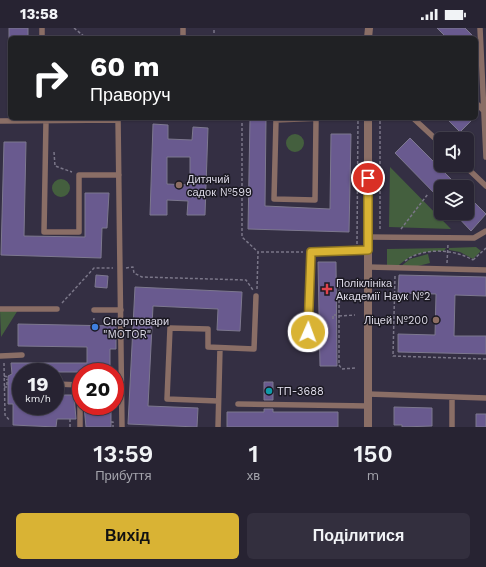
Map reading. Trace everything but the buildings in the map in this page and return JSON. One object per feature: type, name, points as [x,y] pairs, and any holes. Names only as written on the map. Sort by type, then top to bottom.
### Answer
[{"type":"street","points":[[368,120],[368,427]]},
{"type":"lane","points":[[480,28],[486,157]]},
{"type":"lane","points":[[478,105],[484,111]]},
{"type":"lane","points":[[0,121],[82,120]]},
{"type":"lane","points":[[118,120],[123,268],[121,310],[122,427]]},
{"type":"lane","points":[[276,120],[316,120],[314,200],[274,199],[276,120]]},
{"type":"lane","points":[[415,120],[434,138]]},
{"type":"lane","points":[[46,121],[44,232],[79,232],[79,175],[119,175]]},
{"type":"lane","points":[[471,172],[486,186]]},
{"type":"lane","points":[[368,237],[474,238],[486,231]]},
{"type":"lane","points":[[308,332],[311,252],[368,250]]},
{"type":"lane","points":[[368,267],[486,270]]},
{"type":"lane","points":[[218,401],[167,400],[170,328],[208,329],[208,347],[254,349],[256,296]]},
{"type":"lane","points":[[0,309],[57,309]]},
{"type":"lane","points":[[94,310],[121,310]]},
{"type":"lane","points":[[218,427],[220,348]]},
{"type":"lane","points":[[0,356],[22,355]]},
{"type":"lane","points":[[64,384],[80,384],[80,427]]},
{"type":"lane","points":[[368,394],[486,398]]},
{"type":"lane","points":[[452,397],[452,427]]},
{"type":"lane","points":[[238,404],[368,406]]},
{"type":"path","points":[[74,28],[84,36]]},
{"type":"path","points":[[242,120],[242,237],[258,252],[311,252]]},
{"type":"path","points":[[357,250],[358,120]]},
{"type":"path","points":[[380,120],[380,237]]},
{"type":"path","points":[[54,151],[55,166],[79,175]]},
{"type":"path","points":[[396,237],[428,194]]},
{"type":"path","points":[[447,269],[448,238]]},
{"type":"path","points":[[466,270],[473,260],[486,248]]},
{"type":"path","points":[[256,296],[258,252]]},
{"type":"path","points":[[473,260],[461,254],[448,252],[419,254],[406,259],[397,268],[393,356],[486,359]]},
{"type":"path","points":[[57,309],[94,268],[133,267],[134,273],[142,277],[246,280],[256,296]]},
{"type":"path","points":[[339,280],[338,328],[340,365],[342,368],[356,368]]},
{"type":"path","points":[[333,318],[333,315],[355,315]]},
{"type":"path","points":[[4,364],[5,415],[10,422]]},
{"type":"path","points":[[4,387],[7,387],[7,379]]},
{"type":"path","points":[[0,407],[5,407]]},
{"type":"path","points":[[70,419],[70,427]]},
{"type":"path","points":[[111,422],[113,422],[113,427]]},
{"type":"green space","points":[[295,134],[301,137],[304,143],[301,149],[295,152],[289,149],[286,143],[289,137]]},
{"type":"green space","points":[[390,167],[434,212],[434,220],[442,220],[451,229],[389,227]]},
{"type":"green space","points":[[61,179],[67,182],[70,188],[67,194],[61,197],[55,194],[52,188],[55,182]]},
{"type":"green space","points":[[476,247],[481,251],[473,259],[460,252],[449,250],[449,248]]},
{"type":"green space","points":[[446,248],[444,251],[424,252],[413,256],[402,262],[397,267],[387,267],[387,249]]},
{"type":"green space","points":[[428,254],[430,263],[414,267],[400,267],[410,259]]},
{"type":"green space","points":[[0,310],[18,310],[1,337]]},
{"type":"place","name":"Дитячий садок №599","points":[[179,185]]},
{"type":"place","name":"Поліклініка Академії Наук №2","points":[[327,289]]},
{"type":"place","name":"Ліцей №200","points":[[436,320]]},
{"type":"place","name":"Спорттовари \"MOTOR\"","points":[[95,327]]},
{"type":"place","name":"ТП-3688","points":[[269,391]]},
{"type":"route","points":[[308,332],[311,252],[368,250],[368,178]]}]
